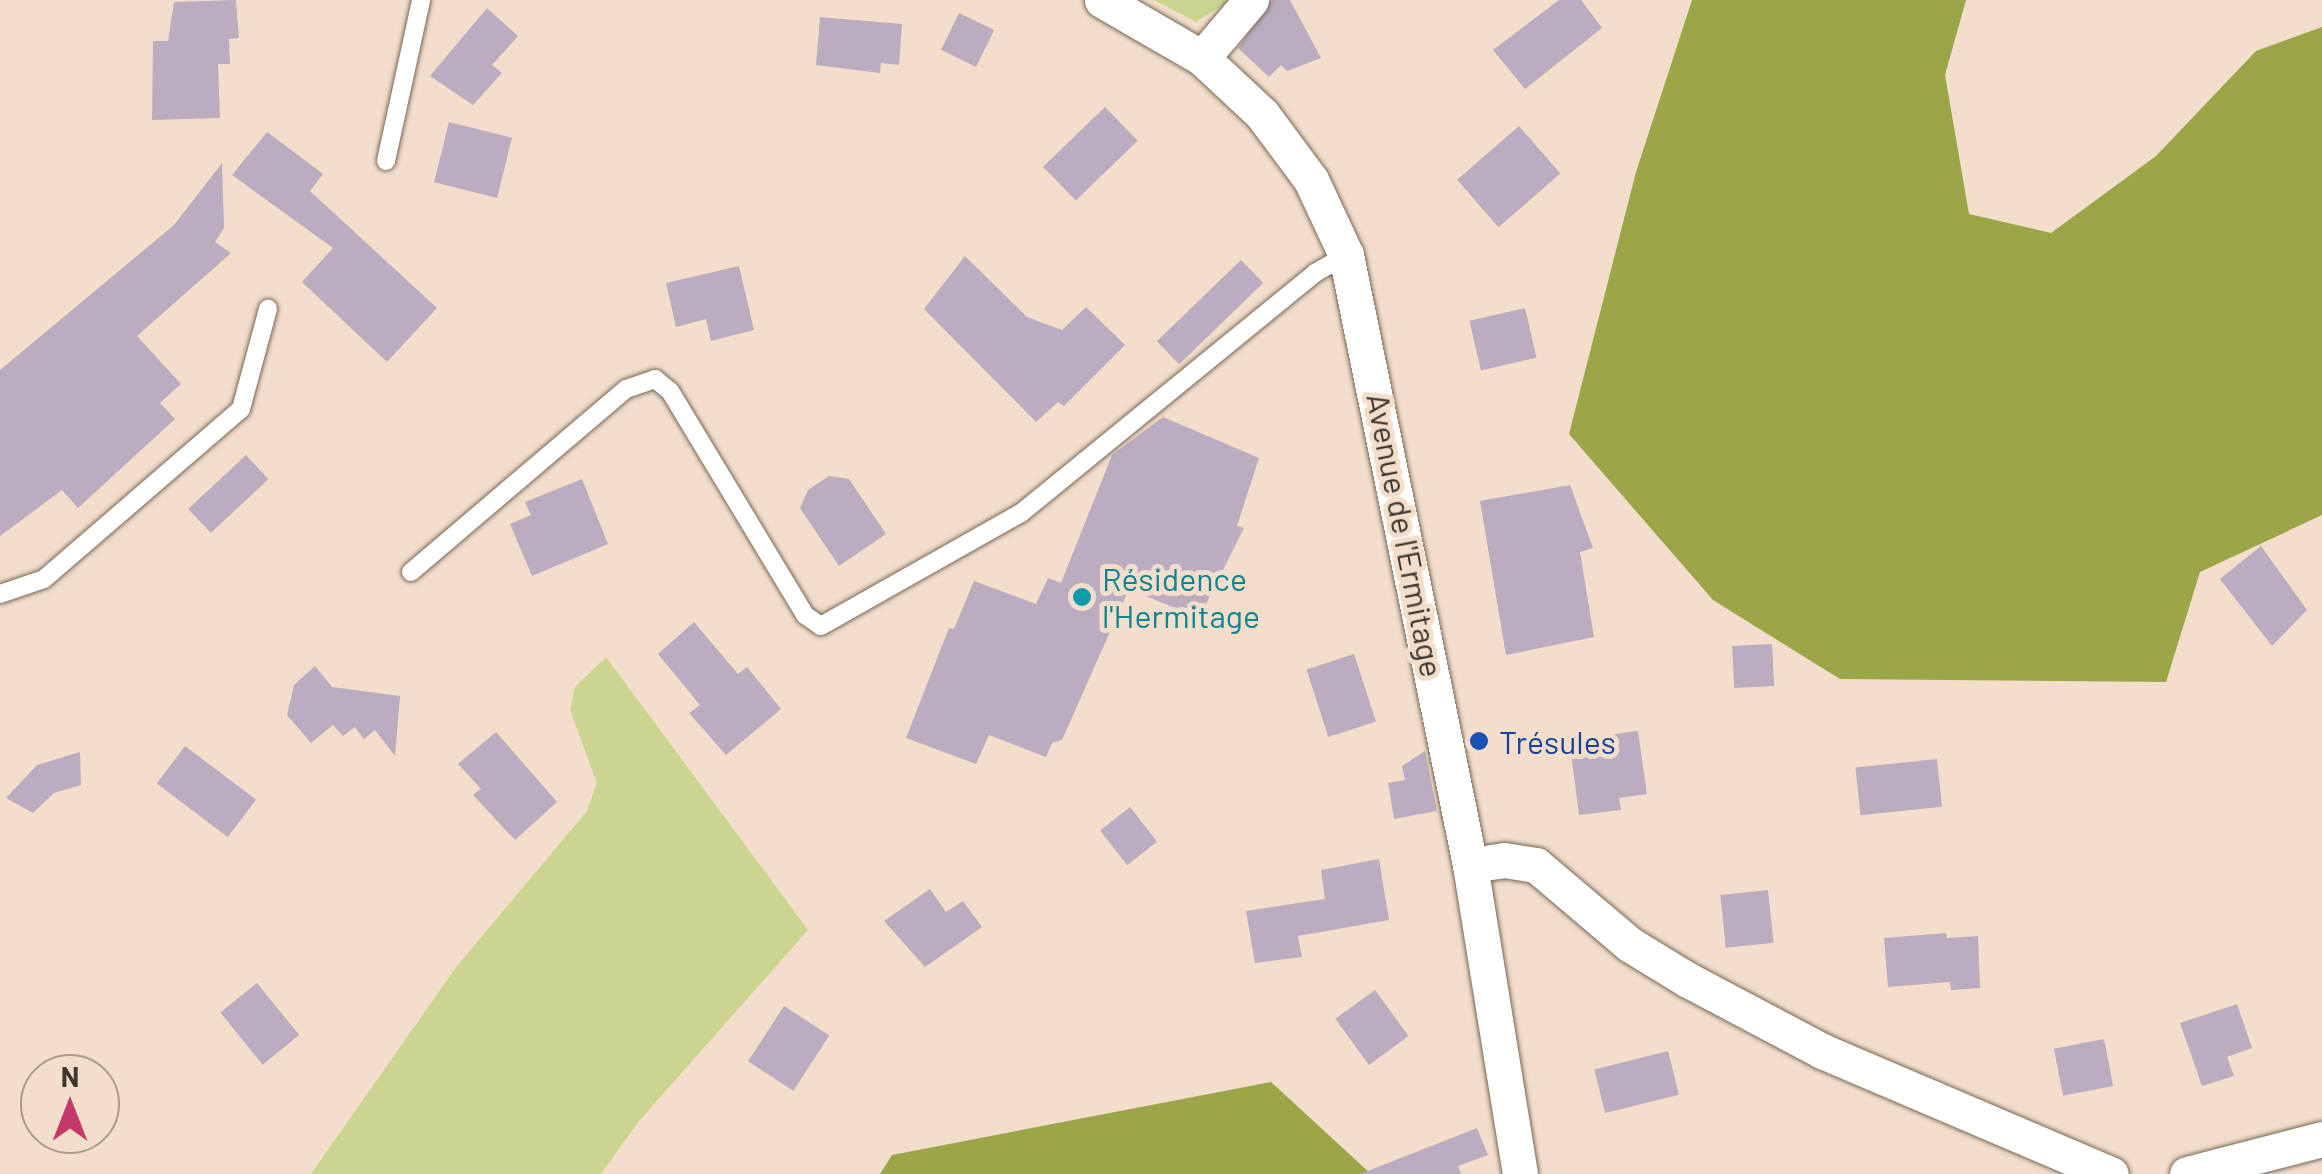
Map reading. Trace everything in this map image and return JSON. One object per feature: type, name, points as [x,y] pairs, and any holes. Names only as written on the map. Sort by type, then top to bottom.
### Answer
[{"type":"street","name":"Avenue de l'Ermitage","points":[[1102,0],[1202,58],[1288,146],[1346,254],[1470,865],[1520,1174]]},
{"type":"street","points":[[1202,58],[1252,0]]},
{"type":"street","points":[[1470,865],[1520,860],[1536,865],[1629,944],[1688,980],[1822,1052],[2111,1174]]},
{"type":"street","points":[[2187,1174],[2322,1139]]},
{"type":"lane","points":[[386,161],[421,0]]},
{"type":"lane","points":[[412,572],[626,388],[655,380],[670,391],[805,616],[820,626],[1020,513],[1315,273],[1346,254]]},
{"type":"lane","points":[[0,594],[44,580],[241,410],[268,309]]},
{"type":"green space","points":[[1154,0],[1230,0],[1196,22]]},
{"type":"green space","points":[[1692,0],[1966,0],[1945,75],[1969,214],[2051,233],[2156,156],[2256,51],[2322,27],[2322,515],[2200,572],[2166,682],[1840,679],[1713,600],[1569,434],[1636,172]]},
{"type":"green space","points":[[606,657],[808,930],[639,1121],[601,1174],[311,1174],[457,966],[587,811],[597,783],[570,710],[575,687]]},
{"type":"green space","points":[[1271,1082],[1371,1174],[880,1174],[892,1155]]},
{"type":"building","points":[[236,0],[239,38],[229,39],[230,64],[218,64],[220,118],[152,120],[153,41],[168,41],[174,2]]},
{"type":"building","points":[[1272,0],[1290,0],[1321,58],[1287,71],[1281,65],[1269,77],[1238,48]]},
{"type":"building","points":[[1559,0],[1581,0],[1602,28],[1525,89],[1493,50]]},
{"type":"building","points":[[487,8],[518,36],[492,65],[502,73],[473,105],[430,76]]},
{"type":"building","points":[[959,13],[994,30],[976,67],[941,50]]},
{"type":"building","points":[[820,17],[902,24],[899,65],[881,63],[880,73],[816,65]]},
{"type":"building","points":[[1105,107],[1138,141],[1076,201],[1043,167]]},
{"type":"building","points":[[449,122],[512,138],[497,198],[434,182]]},
{"type":"building","points":[[1519,126],[1560,174],[1498,227],[1457,180]]},
{"type":"building","points":[[267,132],[323,174],[310,191],[437,308],[387,362],[302,282],[333,248],[232,175]]},
{"type":"building","points":[[222,163],[224,228],[215,242],[231,253],[137,336],[181,384],[160,403],[175,419],[78,508],[62,490],[0,536],[0,370],[174,225]]},
{"type":"building","points":[[965,256],[1027,317],[1062,330],[1086,307],[1125,345],[1064,406],[1058,402],[1036,422],[924,309]]},
{"type":"building","points":[[1241,260],[1263,283],[1179,364],[1157,341]]},
{"type":"building","points":[[739,266],[754,330],[711,341],[706,319],[676,327],[666,283]]},
{"type":"building","points":[[1525,308],[1536,358],[1481,371],[1469,321]]},
{"type":"building","name":"Résidence l'Hermitage","points":[[1163,417],[1259,458],[1237,526],[1244,528],[1199,618],[1129,589],[1062,740],[1052,743],[1046,757],[989,735],[976,764],[906,738],[949,628],[954,629],[974,581],[1036,604],[1048,578],[1061,583],[1112,455]]},
{"type":"building","points":[[246,455],[269,479],[211,533],[188,509]]},
{"type":"building","points":[[829,476],[849,479],[886,534],[839,566],[800,508],[808,490]]},
{"type":"building","points":[[582,479],[608,544],[532,576],[510,524],[531,515],[525,502]]},
{"type":"building","points":[[1570,485],[1593,548],[1580,552],[1594,637],[1506,655],[1480,501]]},
{"type":"building","points":[[2261,546],[2307,610],[2272,646],[2220,579]]},
{"type":"building","points":[[694,622],[738,674],[747,667],[781,709],[726,755],[689,713],[700,705],[658,654]]},
{"type":"building","points":[[1772,644],[1774,686],[1734,688],[1732,646]]},
{"type":"building","points":[[1354,654],[1376,722],[1328,737],[1306,669]]},
{"type":"building","points":[[315,666],[332,687],[400,696],[395,756],[375,730],[364,739],[355,727],[343,736],[333,725],[311,743],[287,715],[294,685]]},
{"type":"building","points":[[1638,731],[1647,794],[1619,798],[1621,810],[1579,815],[1571,753],[1600,749],[1598,736]]},
{"type":"building","points":[[496,732],[557,802],[515,840],[473,795],[481,789],[458,764]]},
{"type":"building","points":[[185,746],[256,800],[228,837],[157,784]]},
{"type":"building","points":[[1425,751],[1437,811],[1394,819],[1388,783],[1405,780],[1402,766]]},
{"type":"building","points":[[80,752],[81,785],[54,793],[33,813],[6,798],[37,765]]},
{"type":"building","points":[[1937,759],[1942,807],[1860,815],[1855,768]]},
{"type":"building","points":[[1130,807],[1157,842],[1127,865],[1100,830]]},
{"type":"building","points":[[1379,859],[1389,920],[1298,936],[1302,957],[1255,963],[1246,911],[1325,899],[1321,870]]},
{"type":"building","points":[[930,889],[946,912],[963,901],[982,927],[925,967],[884,921]]},
{"type":"building","points":[[1768,890],[1774,943],[1726,948],[1720,895]]},
{"type":"building","points":[[1946,933],[1947,938],[1978,936],[1980,988],[1951,990],[1950,982],[1888,987],[1884,938]]},
{"type":"building","points":[[257,983],[299,1035],[263,1065],[220,1013]]},
{"type":"building","points":[[1375,990],[1409,1036],[1369,1065],[1335,1019]]},
{"type":"building","points":[[2237,1004],[2252,1048],[2227,1057],[2234,1076],[2202,1086],[2180,1023]]},
{"type":"building","points":[[784,1006],[829,1035],[793,1091],[748,1061]]},
{"type":"building","points":[[2104,1039],[2113,1086],[2063,1096],[2054,1049]]},
{"type":"building","points":[[1668,1051],[1679,1095],[1605,1113],[1594,1069]]},
{"type":"building","points":[[1477,1128],[1488,1155],[1458,1166],[1461,1174],[1360,1174]]},
{"type":"place","name":"Résidence l'Hermitage","points":[[1082,597]]},
{"type":"place","name":"Trésules","points":[[1479,741]]}]
